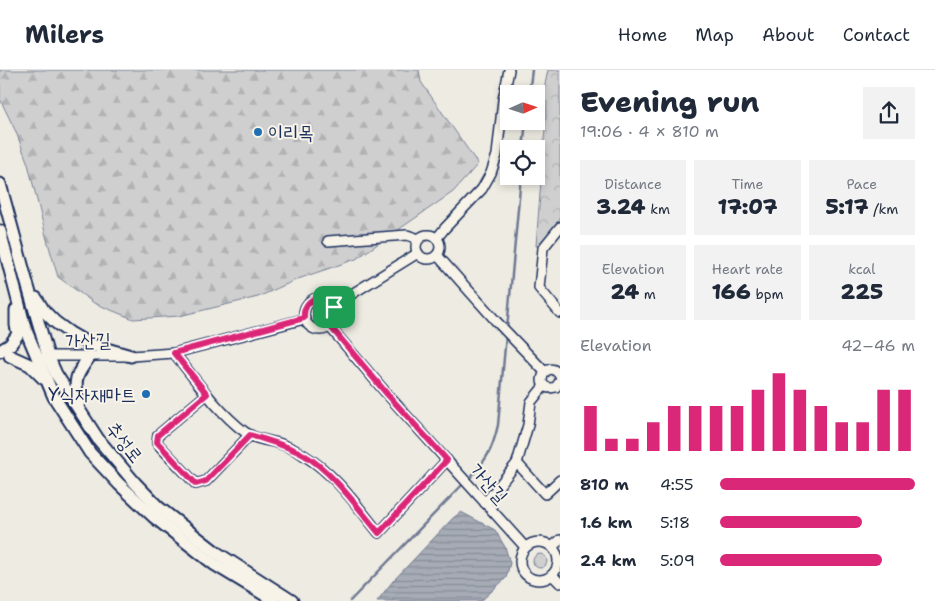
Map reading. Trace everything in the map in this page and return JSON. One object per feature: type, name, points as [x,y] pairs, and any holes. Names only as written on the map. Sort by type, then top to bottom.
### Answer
[{"type":"main road","name":"추성로","points":[[0,184],[26,283],[48,383],[54,397],[90,453],[118,484],[154,517],[214,564],[275,601]]},
{"type":"main road","name":"추성로","points":[[0,231],[25,328],[98,439],[158,507],[217,553],[292,601]]},
{"type":"main road","points":[[26,283],[44,312],[70,333],[89,344],[131,356]]},
{"type":"main road","points":[[16,293],[16,325],[18,334],[3,354],[30,365],[48,383]]},
{"type":"main road","points":[[81,412],[75,388],[77,376],[90,356]]},
{"type":"street","points":[[437,238],[444,228],[482,189],[490,173],[496,155],[509,70]]},
{"type":"street","points":[[559,230],[543,248],[538,288],[560,313]]},
{"type":"street","points":[[328,241],[408,235],[419,240]]},
{"type":"street","points":[[425,235],[437,238],[440,248],[437,255],[423,258],[418,253],[416,246],[419,240],[425,235]]},
{"type":"street","points":[[334,307],[418,253]]},
{"type":"street","points":[[437,255],[545,372]]},
{"type":"street","points":[[322,298],[331,302],[334,307],[336,312],[334,322],[330,326],[315,330],[306,323],[303,313],[311,300],[322,298]]},
{"type":"street","name":"가산길","points":[[3,354],[35,361],[43,358],[174,353],[304,318]]},
{"type":"street","name":"가산길","points":[[330,326],[387,394],[525,547]]},
{"type":"street","points":[[174,353],[207,394],[228,416],[250,435],[281,444],[305,455],[328,473],[379,533],[447,460]]},
{"type":"street","points":[[551,370],[559,379],[556,387],[544,386],[542,377],[545,372],[551,370]]},
{"type":"street","points":[[484,503],[517,463],[528,425],[531,402],[544,386]]},
{"type":"street","points":[[207,394],[158,435],[157,442],[196,484],[206,481],[250,435]]},
{"type":"street","points":[[517,463],[545,494],[560,480]]},
{"type":"street","points":[[552,546],[560,540]]},
{"type":"street","points":[[536,541],[542,541],[552,546],[558,558],[558,564],[552,575],[542,580],[536,580],[526,575],[520,564],[525,547],[536,541]]},
{"type":"street","points":[[552,575],[560,583]]},
{"type":"green space","points":[[0,70],[419,70],[421,82],[478,164],[453,192],[356,259],[298,279],[258,297],[179,316],[133,319],[94,303],[58,277],[28,164],[16,132],[0,99]]},
{"type":"green space","points":[[548,70],[560,70],[560,222],[540,245],[536,246],[541,185],[545,185],[544,140],[547,102],[545,101],[545,85]]},
{"type":"green space","points":[[537,554],[543,554],[547,561],[543,568],[537,568],[533,564],[533,558]]},
{"type":"shaded area","points":[[461,512],[495,530],[505,547],[510,563],[506,578],[481,601],[377,601],[393,581]]},
{"type":"waterway","points":[[530,85],[532,70]]},
{"type":"waterway","points":[[524,140],[525,130]]},
{"type":"waterway","points":[[507,329],[520,185]]},
{"type":"waterway","points":[[468,480],[488,455],[496,434],[506,335]]},
{"type":"waterway","points":[[350,601],[464,483]]},
{"type":"place","name":"이리목","points":[[258,132]]},
{"type":"place","name":"Y식자재마트","points":[[146,394]]},
{"type":"route","points":[[316,298],[322,298],[331,302],[334,307],[336,312],[334,322],[330,326],[387,394],[447,460],[379,533],[328,473],[305,455],[281,444],[250,435],[206,481],[196,484],[157,442],[158,435],[207,394],[174,353],[304,318],[303,313],[307,304],[316,298]]}]
